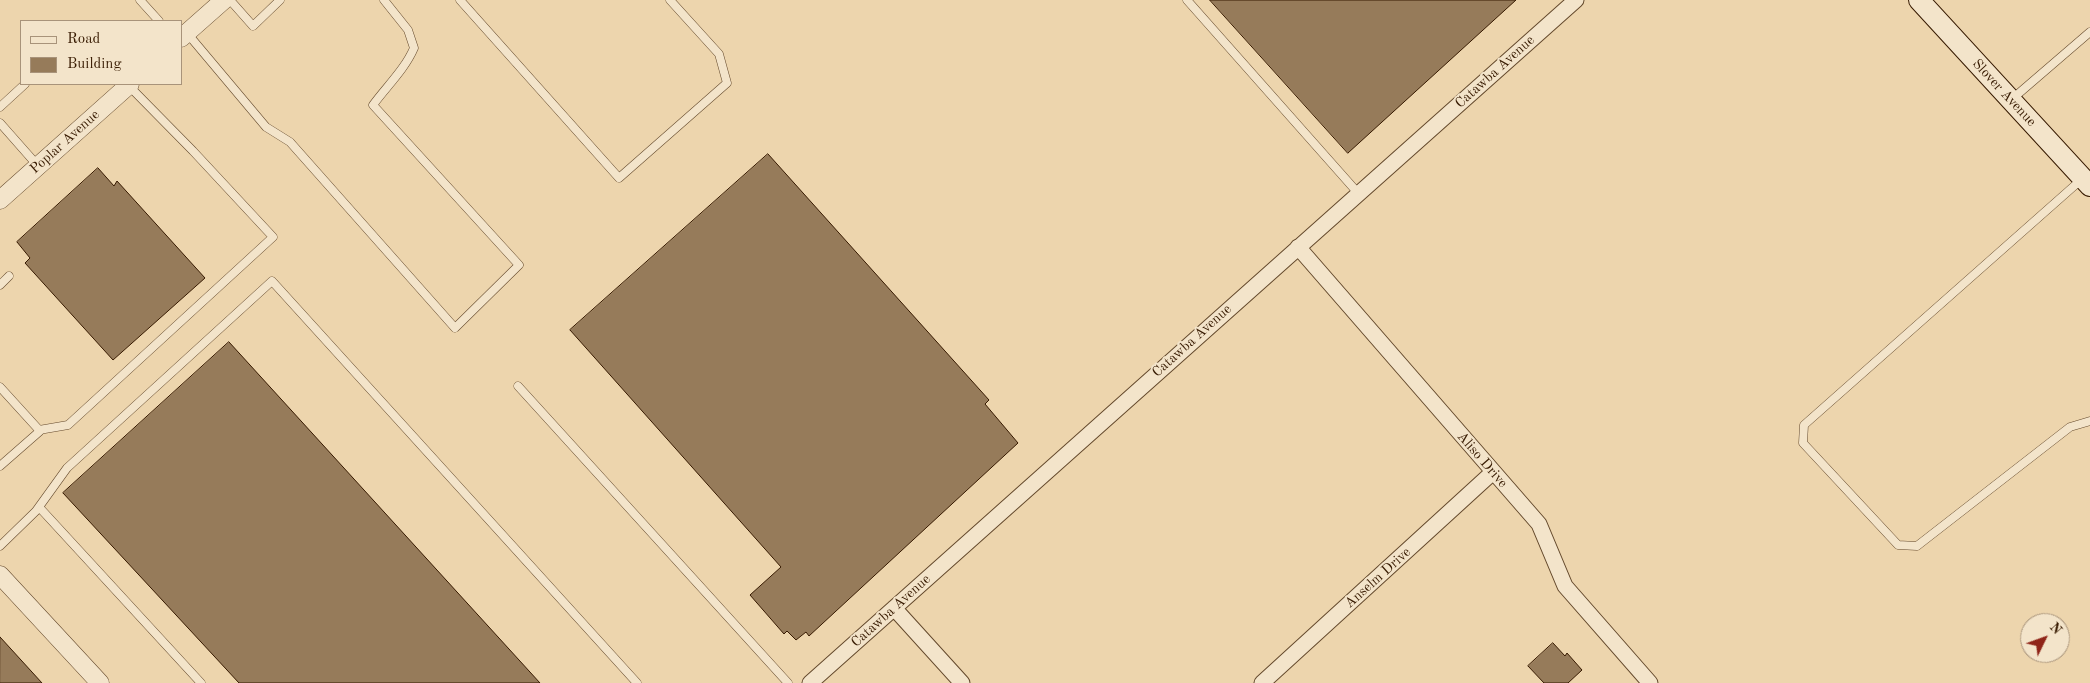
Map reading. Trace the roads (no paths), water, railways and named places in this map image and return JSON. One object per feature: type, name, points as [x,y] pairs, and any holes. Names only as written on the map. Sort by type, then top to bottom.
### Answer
[{"type":"main road","name":"Slover Avenue","points":[[1919,0],[2086,182]]},
{"type":"street","points":[[184,35],[224,0]]},
{"type":"street","name":"Catawba Avenue","points":[[810,683],[1576,0]]},
{"type":"street","name":"Poplar Avenue","points":[[0,200],[128,85]]},
{"type":"street","name":"Aliso Drive","points":[[1298,247],[1538,524],[1565,586],[1650,683]]},
{"type":"street","name":"Anselm Drive","points":[[1262,683],[1493,472]]},
{"type":"street","points":[[0,575],[100,683]]},
{"type":"street","points":[[894,608],[962,683]]},
{"type":"lane","points":[[140,0],[158,20]]},
{"type":"lane","points":[[230,0],[253,26],[280,0]]},
{"type":"lane","points":[[184,35],[266,128],[290,142],[455,328],[519,265],[373,105],[387,85],[409,61],[414,48],[408,30],[384,0]]},
{"type":"lane","points":[[460,0],[619,178],[727,83],[719,54],[670,0]]},
{"type":"lane","points":[[1187,0],[1358,194]]},
{"type":"lane","points":[[2011,100],[2090,32]]},
{"type":"lane","points":[[0,106],[24,85]]},
{"type":"lane","points":[[0,466],[39,430],[68,424],[273,237],[130,85]]},
{"type":"lane","points":[[0,123],[38,166]]},
{"type":"lane","points":[[2086,182],[1804,425],[1803,443],[1898,545],[1917,546],[2070,427],[2090,421]]},
{"type":"lane","points":[[0,284],[9,276]]},
{"type":"lane","points":[[0,546],[40,507],[67,468],[272,281],[637,683]]},
{"type":"lane","points":[[518,386],[788,683]]},
{"type":"lane","points":[[0,387],[39,430]]},
{"type":"lane","points":[[40,507],[201,683]]}]
